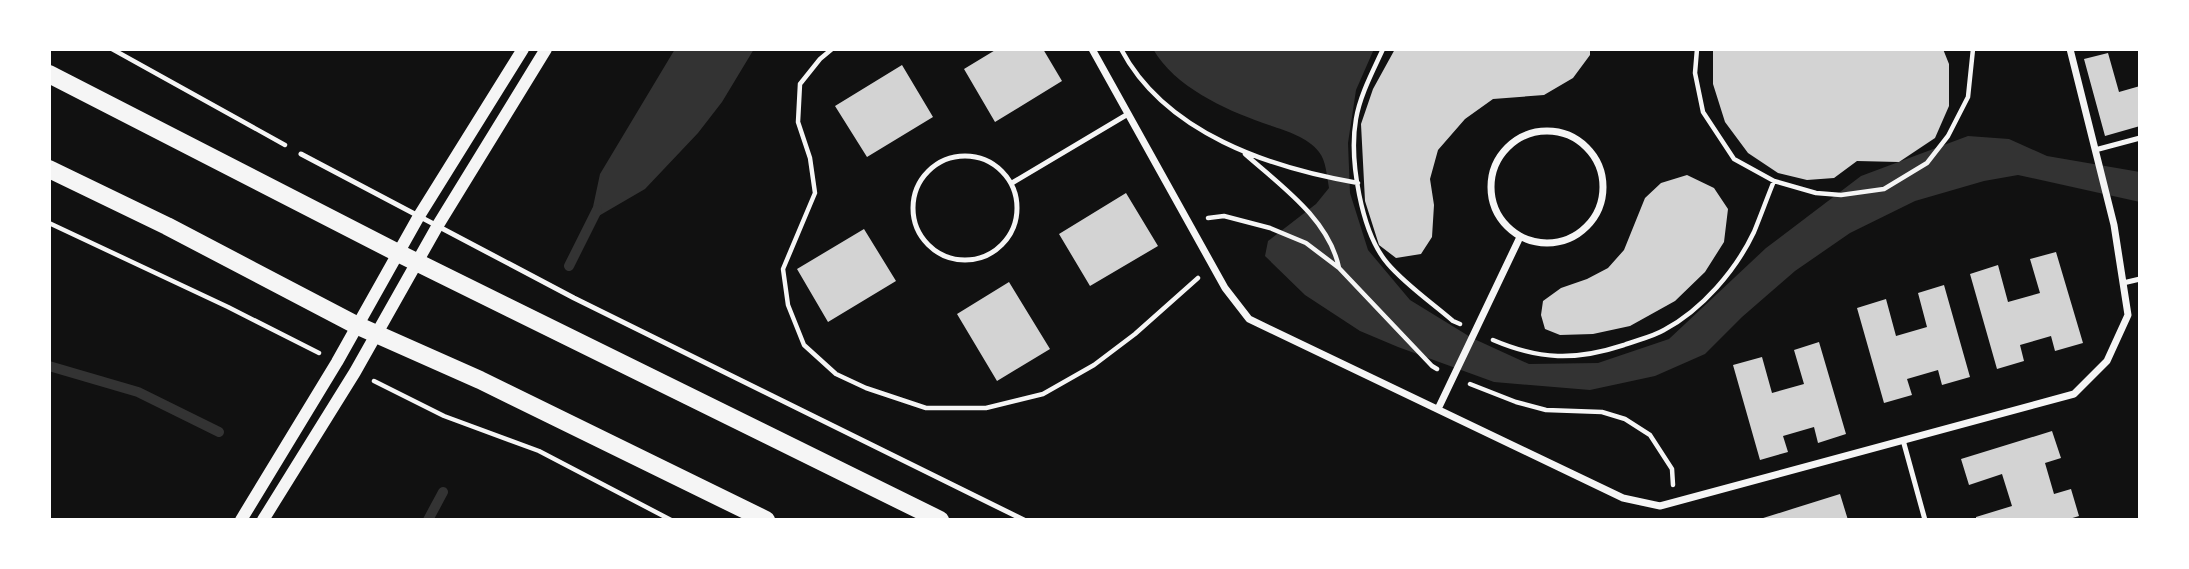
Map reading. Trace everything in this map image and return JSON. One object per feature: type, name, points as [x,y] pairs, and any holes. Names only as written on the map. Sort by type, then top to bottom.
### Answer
[{"type":"main road","points":[[49,74],[398,253],[940,520]]},
{"type":"main road","points":[[49,169],[167,226],[356,326],[480,380],[766,520]]},
{"type":"street","points":[[241,520],[337,362],[419,216],[523,49]]},
{"type":"street","points":[[263,520],[355,372],[438,225],[546,49]]},
{"type":"street","points":[[1092,49],[1225,288],[1249,319],[1623,498],[1660,506],[2074,394],[2107,361],[2128,314],[2114,225],[2070,49]]},
{"type":"street","points":[[1553,130],[1571,135],[1587,146],[1599,162],[1604,179],[1603,197],[1597,214],[1586,228],[1572,239],[1537,243],[1520,237],[1506,226],[1495,210],[1491,191],[1492,172],[1501,154],[1515,140],[1533,132],[1553,130]]},
{"type":"street","points":[[1438,409],[1520,237]]},
{"type":"lane","points":[[1012,183],[1128,114]]},
{"type":"lane","points":[[2095,150],[2140,138]]},
{"type":"lane","points":[[301,154],[574,298],[1024,520]]},
{"type":"lane","points":[[970,156],[987,160],[1001,170],[1012,183],[1017,200],[1017,217],[1011,234],[1000,247],[985,257],[968,261],[951,259],[935,251],[923,239],[915,224],[913,207],[916,190],[937,164],[953,157],[970,156]]},
{"type":"lane","points":[[2123,283],[2140,279]]},
{"type":"lane","points":[[1903,440],[1925,520]]},
{"type":"path","points":[[112,49],[301,154]]},
{"type":"path","points":[[831,49],[800,84],[798,122],[810,158],[815,193],[783,270],[788,306],[804,345],[836,374],[866,388],[926,408],[986,408],[1043,394],[1094,365],[1135,334],[1212,265]]},
{"type":"path","points":[[1121,49],[1132,69],[1156,97],[1213,136],[1242,151],[1277,164],[1315,176],[1358,183]]},
{"type":"path","points":[[1698,49],[1695,72],[1703,112],[1734,159],[1773,181],[1816,193],[1841,195],[1884,189],[1927,163],[1948,136],[1968,97],[1973,49]]},
{"type":"path","points":[[1242,151],[1303,206],[1328,237],[1339,268]]},
{"type":"path","points":[[1188,220],[1223,216],[1270,228],[1306,243],[1339,268],[1432,366],[1454,377],[1516,402],[1566,412],[1602,412],[1625,419],[1650,435],[1672,469],[1673,503]]},
{"type":"path","points":[[49,223],[228,307],[337,362]]},
{"type":"path","points":[[355,372],[458,422],[539,451],[671,520]]},
{"type":"shaded area","points":[[675,49],[754,49],[722,102],[698,133],[645,189],[590,221],[600,174]]},
{"type":"shaded area","points":[[1153,49],[1374,49],[1356,90],[1348,143],[1350,193],[1368,250],[1410,300],[1472,338],[1529,364],[1598,363],[1669,339],[1766,248],[1861,176],[1968,136],[2009,139],[2047,156],[2140,172],[2140,202],[2018,175],[1984,181],[1915,201],[1850,233],[1795,271],[1742,317],[1705,354],[1655,376],[1590,390],[1494,382],[1360,331],[1305,295],[1265,256],[1268,241],[1316,204],[1329,188],[1321,155],[1301,137],[1232,111],[1202,95],[1174,75]]},
{"type":"building","points":[[997,49],[1043,49],[1062,81],[995,122],[964,69]]},
{"type":"building","points":[[1395,49],[1590,49],[1590,55],[1573,78],[1544,95],[1493,99],[1465,119],[1438,150],[1430,179],[1434,205],[1432,237],[1421,254],[1396,258],[1379,245],[1365,201],[1361,124],[1373,89]]},
{"type":"building","points":[[1713,49],[1943,49],[1949,64],[1949,106],[1935,138],[1899,162],[1857,161],[1834,178],[1807,180],[1778,173],[1748,153],[1725,122],[1713,84]]},
{"type":"building","points":[[2108,53],[2119,92],[2140,86],[2140,126],[2105,136],[2084,59]]},
{"type":"building","points":[[902,65],[933,117],[867,157],[835,106]]},
{"type":"building","points":[[1687,175],[1714,188],[1728,209],[1724,242],[1705,272],[1675,301],[1630,326],[1593,334],[1560,335],[1545,329],[1541,315],[1543,301],[1561,288],[1608,268],[1624,250],[1645,198],[1661,183]]},
{"type":"building","points":[[1126,193],[1158,246],[1090,286],[1059,234]]},
{"type":"building","points":[[864,229],[896,281],[828,322],[797,269]]},
{"type":"building","points":[[2056,252],[2083,343],[2055,351],[2051,336],[2020,345],[2024,361],[1997,369],[1970,274],[1998,265],[2008,302],[2040,293],[2030,259]]},
{"type":"building","points":[[1009,282],[1050,349],[997,381],[957,314]]},
{"type":"building","points":[[1944,285],[1970,377],[1942,385],[1938,370],[1907,379],[1912,395],[1884,403],[1857,308],[1886,299],[1896,336],[1927,327],[1918,293]]},
{"type":"building","points":[[1819,342],[1846,434],[1818,443],[1814,427],[1783,436],[1788,452],[1760,460],[1733,365],[1762,357],[1772,393],[1804,384],[1794,350]]},
{"type":"building","points":[[2052,431],[2061,458],[2045,463],[2054,494],[2071,489],[2079,516],[2066,520],[1976,520],[1976,517],[2012,506],[2002,474],[1969,485],[1961,459]]},
{"type":"building","points":[[1840,494],[1848,520],[1760,520],[1760,519]]},
{"type":"waterway","points":[[569,266],[597,210]]},
{"type":"waterway","points":[[49,366],[138,392],[219,432]]},
{"type":"waterway","points":[[428,520],[443,492]]}]
